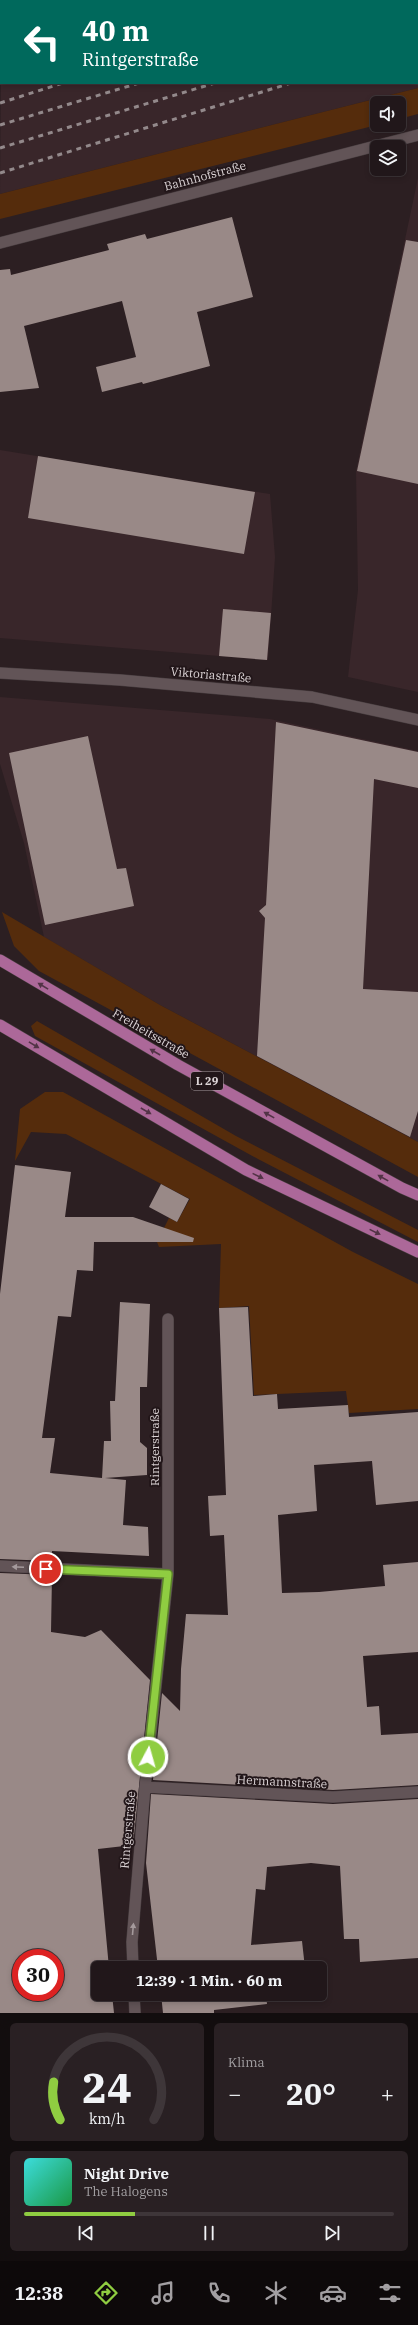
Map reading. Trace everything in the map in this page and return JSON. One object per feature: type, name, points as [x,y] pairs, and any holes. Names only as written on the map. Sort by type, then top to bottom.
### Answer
[{"type":"main road","name":"Freiheitsstraße","points":[[0,960],[178,1065],[395,1184],[418,1195]]},
{"type":"main road","points":[[0,1025],[246,1170],[418,1252]]},
{"type":"street","name":"Bahnhofstraße","points":[[0,244],[418,135]]},
{"type":"street","name":"Viktoriastraße","points":[[0,673],[120,680],[312,697],[418,720]]},
{"type":"street","name":"Rintgerstraße","points":[[133,1961],[132,1942],[145,1787],[168,1574],[168,1319]]},
{"type":"street","points":[[0,1566],[168,1574]]},
{"type":"street","name":"Hermannstraße","points":[[145,1787],[334,1798],[418,1792]]},
{"type":"street","points":[[134,2001],[135,2013]]},
{"type":"shaded area","points":[[1,84],[418,84],[418,88],[386,96],[370,96],[370,100],[0,194]]},
{"type":"shaded area","points":[[418,88],[418,114],[406,117],[406,96],[386,96]]},
{"type":"shaded area","points":[[370,100],[370,127],[0,219],[0,194]]},
{"type":"shaded area","points":[[418,178],[418,692],[348,677],[358,590],[356,471]]},
{"type":"shaded area","points":[[0,450],[270,494],[275,557],[268,660],[0,638]]},
{"type":"shaded area","points":[[0,697],[270,719],[418,751],[418,1142],[160,1005],[44,937],[24,843],[0,764]]},
{"type":"shaded area","points":[[2,912],[160,1005],[418,1142],[418,1177],[39,971],[14,946]]},
{"type":"shaded area","points":[[37,1021],[236,1136],[418,1230],[418,1242],[258,1159],[35,1036],[31,1026]]},
{"type":"shaded area","points":[[45,1092],[63,1092],[353,1252],[418,1284],[418,1409],[349,1413],[346,1391],[254,1395],[249,1306],[219,1308],[221,1244],[159,1247],[157,1242],[169,1218],[177,1222],[190,1199],[66,1134],[31,1132],[15,1161],[20,1109]]},
{"type":"building","points":[[232,217],[253,297],[197,312],[210,366],[143,384],[142,382],[102,392],[96,367],[136,357],[122,301],[24,326],[39,388],[0,392],[0,270],[10,269],[11,275],[109,250],[107,244],[145,234],[147,239]]},
{"type":"building","points":[[406,240],[418,242],[418,484],[357,471]]},
{"type":"building","points":[[38,456],[255,492],[244,554],[28,518]]},
{"type":"building","points":[[223,609],[271,613],[267,660],[219,656]]},
{"type":"building","points":[[276,722],[418,752],[418,788],[374,779],[363,989],[418,992],[418,1111],[410,1137],[257,1056],[265,918],[259,911],[266,905]]},
{"type":"building","points":[[88,736],[117,869],[126,868],[134,906],[45,925],[9,753]]},
{"type":"building","points":[[15,1165],[71,1172],[65,1217],[133,1217],[194,1238],[193,1242],[94,1242],[93,1271],[77,1270],[71,1317],[58,1316],[42,1438],[55,1438],[50,1473],[102,1478],[104,1441],[111,1441],[110,1401],[115,1401],[120,1302],[150,1304],[147,1387],[140,1387],[140,1442],[147,1448],[147,1475],[105,1478],[126,1480],[123,1525],[148,1527],[149,1556],[52,1551],[52,1561],[0,1559],[0,1294]]},
{"type":"building","points":[[161,1184],[189,1199],[177,1222],[149,1207]]},
{"type":"building","points":[[248,1307],[253,1396],[277,1394],[278,1409],[348,1405],[349,1417],[418,1412],[418,1501],[376,1505],[372,1461],[314,1465],[317,1511],[278,1515],[282,1593],[319,1592],[385,1586],[383,1565],[418,1562],[418,1652],[363,1656],[367,1707],[379,1706],[381,1735],[418,1733],[418,1785],[333,1790],[153,1780],[162,1693],[180,1711],[181,1669],[186,1614],[228,1615],[224,1535],[210,1536],[208,1496],[226,1495],[219,1308]]},
{"type":"building","points":[[0,1573],[52,1575],[51,1632],[85,1637],[101,1630],[150,1680],[133,1845],[98,1849],[108,1961],[91,1961],[91,2001],[113,2001],[114,2013],[0,2013]]},
{"type":"building","points":[[151,1794],[333,1804],[418,1799],[418,1958],[360,1962],[359,1939],[344,1939],[340,1866],[311,1863],[267,1867],[265,1890],[256,1889],[251,1945],[302,1941],[304,1961],[157,1961],[146,1863]]},
{"type":"building","points":[[162,2001],[267,2001],[267,2004],[214,2010],[214,2013],[163,2013]]},
{"type":"railway","points":[[0,103],[60,84]]},
{"type":"railway","points":[[0,125],[136,84]]},
{"type":"railway","points":[[0,148],[212,84]]},
{"type":"railway","points":[[0,173],[288,84]]},
{"type":"route","points":[[46,1569],[168,1574],[148,1757]]}]
